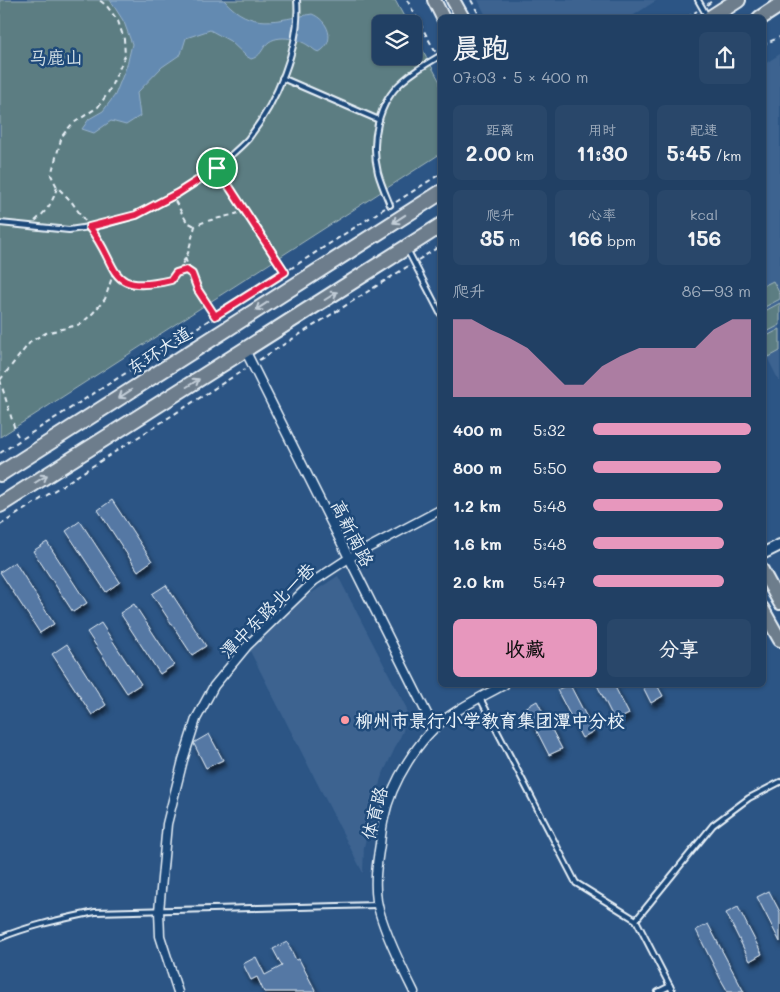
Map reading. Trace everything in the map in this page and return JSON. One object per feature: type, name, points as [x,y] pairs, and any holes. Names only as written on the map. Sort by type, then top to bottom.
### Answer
[{"type":"highway","points":[[714,15],[738,0]]},
{"type":"highway","points":[[765,15],[780,5]]},
{"type":"highway","name":"东环大道","points":[[0,474],[438,194]]},
{"type":"highway","points":[[0,505],[438,227]]},
{"type":"main road","points":[[434,0],[442,15]]},
{"type":"main road","points":[[453,0],[461,15]]},
{"type":"main road","points":[[766,577],[780,603]]},
{"type":"main road","points":[[766,615],[780,640]]},
{"type":"street","name":"高新南路","points":[[245,350],[434,728]]},
{"type":"street","name":"潭中东路北一巷","points":[[178,992],[160,936],[159,911],[167,824],[196,718],[214,686],[247,646],[314,581],[349,558],[438,511]]},
{"type":"street","points":[[766,552],[780,545]]},
{"type":"street","name":"体育路","points":[[414,992],[390,938],[378,905],[376,874],[384,817],[391,795],[409,761],[434,728],[446,718],[500,687]]},
{"type":"lane","points":[[0,223],[69,230],[89,227],[136,215],[172,196],[217,168],[248,139],[270,105],[282,78],[293,45],[298,10],[297,0]]},
{"type":"lane","points":[[698,0],[707,15]]},
{"type":"lane","points":[[390,205],[378,172],[375,150],[379,120],[390,94],[402,81],[438,57]]},
{"type":"lane","points":[[282,78],[379,120]]},
{"type":"lane","points":[[217,168],[285,272]]},
{"type":"lane","points":[[406,248],[438,309]]},
{"type":"lane","points":[[480,698],[576,883],[636,920],[673,992]]},
{"type":"lane","points":[[636,920],[713,825],[749,798],[780,782]]},
{"type":"lane","points":[[0,938],[18,930],[95,912],[378,905]]},
{"type":"lane","points":[[658,992],[670,986]]},
{"type":"path","points":[[99,0],[106,5],[118,21],[124,39],[125,56],[108,93],[98,107],[72,124],[62,136],[51,175],[56,187],[71,201],[98,239],[114,272],[120,279],[131,284],[153,284],[171,280],[186,258],[195,226],[204,221],[227,217],[245,211]]},
{"type":"path","points":[[407,0],[438,57]]},
{"type":"path","points":[[471,0],[479,15]]},
{"type":"path","points":[[766,43],[780,37]]},
{"type":"path","points":[[0,453],[438,175]]},
{"type":"path","points":[[29,226],[46,212],[53,200],[56,187]]},
{"type":"path","points":[[172,196],[187,222],[195,226]]},
{"type":"path","points":[[0,525],[438,247]]},
{"type":"path","points":[[186,258],[198,290],[215,316]]},
{"type":"path","points":[[176,273],[186,270],[192,274]]},
{"type":"path","points":[[20,440],[16,433],[0,380],[30,341],[46,332],[81,324],[93,313],[105,299],[114,272]]},
{"type":"shaded area","points":[[110,0],[224,0],[234,10],[244,16],[254,20],[265,21],[312,14],[318,17],[326,26],[329,37],[328,43],[319,52],[293,39],[274,39],[265,46],[258,56],[251,59],[230,41],[210,30],[186,38],[181,54],[162,67],[137,93],[140,116],[126,125],[111,121],[94,133],[82,129],[89,119],[103,111],[115,95],[127,65],[132,44],[124,22]]},
{"type":"shaded area","points":[[478,0],[657,0],[634,15],[486,15]]},
{"type":"shaded area","points":[[780,54],[780,383],[766,355],[766,63]]},
{"type":"shaded area","name":"柳州市景行小学教育集团潭中分校","points":[[338,576],[407,709],[403,731],[381,778],[364,847],[363,873],[250,651],[304,598]]},
{"type":"green space","name":"马鹿山","points":[[0,0],[395,0],[403,15],[372,15],[372,65],[422,65],[422,49],[438,78],[438,155],[0,437]]},
{"type":"green space","points":[[773,281],[780,294],[780,299],[766,306],[766,284]]},
{"type":"green space","points":[[780,303],[780,325],[766,332],[766,310]]},
{"type":"green space","points":[[780,329],[780,351],[769,357],[766,350],[766,336]]},
{"type":"building","points":[[112,500],[152,561],[138,571],[98,510]]},
{"type":"building","points":[[80,521],[120,582],[106,592],[66,531]]},
{"type":"building","points":[[47,542],[87,603],[73,612],[33,551]]},
{"type":"building","points":[[15,562],[54,624],[40,633],[0,572]]},
{"type":"building","points":[[166,585],[206,646],[192,655],[152,594]]},
{"type":"building","points":[[134,604],[174,665],[160,674],[120,613]]},
{"type":"building","points":[[101,623],[141,684],[127,693],[87,632]]},
{"type":"building","points":[[67,644],[106,705],[92,715],[52,654]]},
{"type":"building","points":[[563,687],[571,687],[594,731],[582,738],[557,690]]},
{"type":"building","points":[[598,687],[615,687],[629,714],[615,721]]},
{"type":"building","points":[[643,687],[658,687],[663,696],[651,703]]},
{"type":"building","points":[[537,701],[562,749],[549,755],[525,708]]},
{"type":"building","points":[[209,734],[223,760],[206,768],[194,744]]},
{"type":"building","points":[[769,891],[780,912],[780,942],[757,897]]},
{"type":"building","points":[[738,907],[762,954],[750,961],[726,913]]},
{"type":"building","points":[[708,924],[744,992],[728,992],[720,978],[696,930]]},
{"type":"building","points":[[287,942],[296,960],[299,959],[316,992],[264,992],[257,977],[251,980],[243,964],[256,957],[265,975],[282,966],[273,949]]},
{"type":"place","name":"柳州市景行小学教育集团潭中分校","points":[[345,720]]},
{"type":"route","points":[[217,168],[285,272],[215,316],[198,290],[192,274],[186,270],[176,273],[171,280],[153,284],[131,284],[120,279],[114,272],[98,239],[89,227],[103,225],[136,215],[178,193],[217,168]]}]
